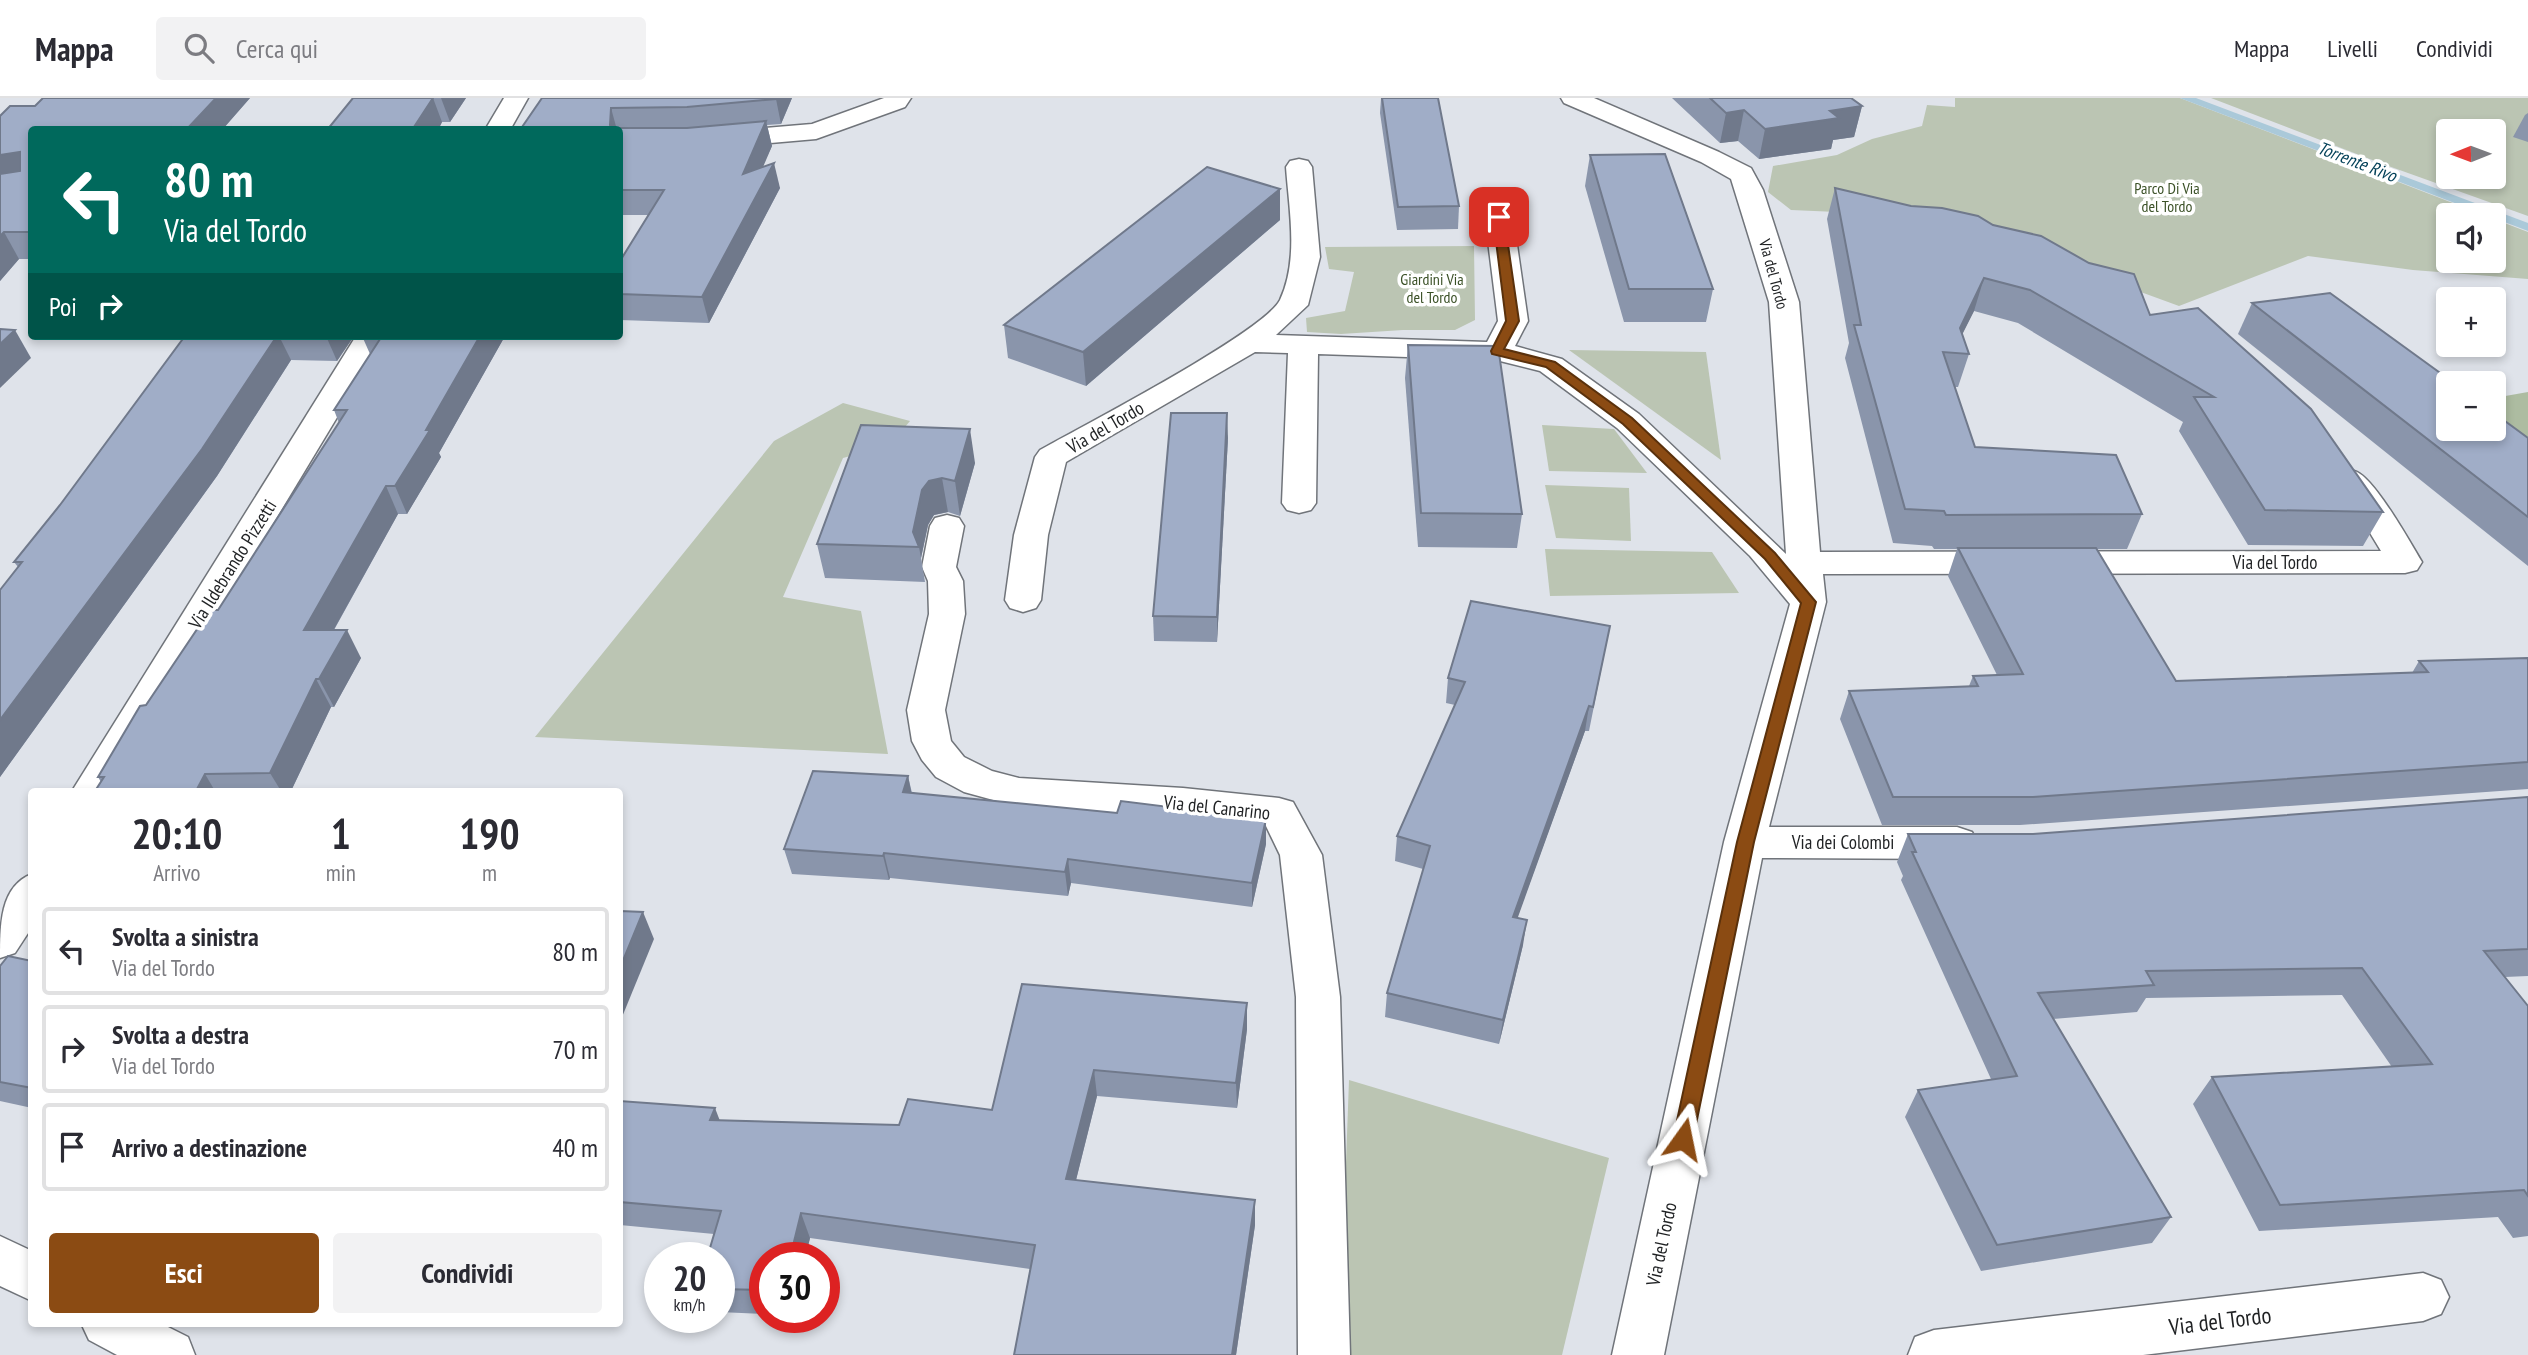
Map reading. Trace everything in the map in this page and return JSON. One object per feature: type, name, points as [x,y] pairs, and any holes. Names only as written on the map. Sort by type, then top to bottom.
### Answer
[{"type":"street","points":[[499,126],[516,98]]},
{"type":"street","points":[[623,142],[694,142],[816,131],[896,102],[900,98]]},
{"type":"street","name":"Via del Tordo","points":[[1573,98],[1710,157],[1742,174],[1750,190],[1784,302],[1797,488],[1807,583],[1745,842],[1638,1355]]},
{"type":"street","name":"Via del Tordo","points":[[1023,600],[1031,536],[1051,457],[1248,343],[1293,305],[1306,257],[1299,167]]},
{"type":"street","points":[[1497,351],[1513,321],[1499,217]]},
{"type":"street","name":"Via Ildebrando Pizzetti","points":[[94,788],[369,340]]},
{"type":"street","points":[[1248,343],[1497,351],[1551,365],[1628,421],[1770,556],[1807,583]]},
{"type":"street","points":[[1299,503],[1303,345]]},
{"type":"street","name":"Via del Tordo","points":[[1807,583],[2405,562],[2371,508],[2330,459]]},
{"type":"street","name":"Via del Canarino","points":[[947,526],[939,566],[947,579],[948,599],[924,715],[930,739],[942,758],[957,772],[1013,792],[1213,804],[1279,813],[1301,855],[1318,997],[1324,1355]]},
{"type":"street","name":"Via dei Colombi","points":[[1745,842],[1993,844]]},
{"type":"street","points":[[0,941],[28,896]]},
{"type":"street","points":[[0,1259],[28,1276]]},
{"type":"street","name":"Via del Tordo","points":[[1934,1355],[2423,1297]]},
{"type":"street","points":[[115,1327],[169,1355]]},
{"type":"green space","name":"Parco Di Via del Tordo","points":[[1955,98],[2180,98],[2453,203],[2436,203],[2436,272],[2308,256],[2179,306],[2097,276],[1837,212],[1791,210],[1768,192],[1773,166],[1837,155],[1872,139],[1922,126],[1927,105],[1955,107]]},
{"type":"green space","points":[[2211,98],[2528,98],[2528,216],[2506,208],[2506,203],[2492,203],[2453,189],[2506,189],[2506,119],[2436,119],[2436,183]]},
{"type":"green space","name":"Parco Di Via del Tordo","points":[[2506,224],[2528,232],[2528,279],[2451,273],[2506,273]]},
{"type":"green space","name":"Giardini Via del Tordo","points":[[1474,246],[1475,320],[1455,330],[1341,334],[1307,332],[1306,318],[1345,311],[1354,272],[1329,269],[1325,247]]},
{"type":"green space","points":[[1569,350],[1706,352],[1721,460]]},
{"type":"green space","points":[[2528,392],[2528,446],[2506,429],[2506,396]]},
{"type":"green space","points":[[843,403],[910,421],[890,445],[843,458],[783,597],[861,611],[888,754],[535,737],[774,441]]},
{"type":"green space","points":[[1542,425],[1614,429],[1647,473],[1549,471]]},
{"type":"green space","points":[[1545,485],[1629,488],[1631,541],[1556,538]]},
{"type":"green space","points":[[1545,549],[1712,552],[1739,593],[1550,596]]},
{"type":"green space","points":[[1349,1080],[1609,1158],[1562,1355],[1339,1355]]},
{"type":"building","points":[[43,98],[216,98],[190,126],[28,126],[28,232],[4,232],[0,236],[0,174],[20,171],[20,152],[0,155],[0,116],[10,106],[35,106]]},
{"type":"building","points":[[353,98],[433,98],[415,126],[330,126]]},
{"type":"building","points":[[542,98],[776,98],[687,107],[611,108],[611,126],[523,126]]},
{"type":"building","points":[[1382,98],[1438,98],[1459,206],[1398,207]]},
{"type":"building","points":[[1710,98],[1851,98],[1862,106],[1830,111],[1839,118],[1765,129],[1744,110],[1726,113]]},
{"type":"building","points":[[766,121],[743,174],[774,163],[702,297],[623,294],[623,256],[664,190],[623,190],[623,128],[687,128]]},
{"type":"building","points":[[1665,154],[1713,289],[1629,289],[1590,155]]},
{"type":"building","points":[[1207,167],[1280,189],[1083,352],[1004,325]]},
{"type":"building","points":[[1835,188],[1911,206],[1942,208],[1978,216],[1993,225],[2041,236],[2089,263],[2134,274],[2150,315],[2198,308],[2311,409],[2383,512],[2265,510],[2194,397],[2214,397],[2030,290],[1984,278],[1960,328],[1969,354],[1943,352],[1975,447],[2116,455],[2142,514],[1946,515],[1944,511],[1905,509],[1854,325],[1861,325]]},
{"type":"building","points":[[2330,293],[2437,371],[2436,441],[2506,441],[2506,422],[2528,438],[2528,517],[2252,303]]},
{"type":"building","points":[[0,329],[15,330],[0,344]]},
{"type":"building","points":[[182,340],[274,340],[202,449],[0,720],[0,590],[22,562],[14,562],[60,505]]},
{"type":"building","points":[[379,340],[478,340],[426,430],[430,430],[395,486],[386,486],[304,630],[347,630],[319,679],[316,679],[270,773],[205,774],[198,788],[97,788],[104,777],[98,777],[140,706],[146,705],[210,610],[218,610],[347,410],[334,410]]},
{"type":"building","points":[[1408,345],[1498,346],[1522,514],[1421,513]]},
{"type":"building","points":[[1171,413],[1227,413],[1217,617],[1153,616]]},
{"type":"building","points":[[861,425],[970,429],[955,481],[942,478],[929,481],[922,490],[913,532],[919,547],[817,544]]},
{"type":"building","points":[[1958,548],[2096,548],[2176,681],[2428,672],[2419,661],[2528,658],[2528,762],[2033,797],[1893,797],[1849,691],[1978,686],[1973,676],[2023,674]]},
{"type":"building","points":[[1471,601],[1610,626],[1593,707],[1589,706],[1513,917],[1527,920],[1503,1020],[1387,993],[1430,846],[1397,836],[1465,682],[1448,678]]},
{"type":"building","points":[[813,771],[908,776],[903,792],[1117,813],[1121,801],[1266,819],[1252,883],[1068,859],[1065,872],[884,853],[883,856],[784,849]]},
{"type":"building","points":[[2528,797],[2528,949],[2484,951],[2528,1006],[2528,1196],[2524,1190],[2280,1205],[2212,1077],[2432,1064],[2362,968],[2146,971],[2154,985],[2038,993],[2171,1217],[1997,1245],[1918,1090],[2017,1076],[1912,852],[1916,852],[1908,834],[2033,834]]},
{"type":"building","points":[[623,911],[643,912],[623,961]]},
{"type":"building","points":[[8,956],[28,960],[28,1087],[0,1082],[0,966]]},
{"type":"building","points":[[1022,984],[1247,1003],[1236,1083],[1094,1070],[1066,1179],[1255,1200],[1232,1355],[1014,1355],[1035,1245],[801,1213],[794,1242],[749,1242],[749,1290],[735,1289],[735,1242],[712,1242],[721,1211],[623,1202],[623,1101],[715,1108],[710,1120],[899,1125],[908,1099],[992,1110]]},
{"type":"waterway","name":"Torrente Rivo","points":[[2186,98],[2528,227]]},
{"type":"route","points":[[1499,217],[1513,321],[1497,351],[1551,365],[1628,421],[1770,556],[1808,602],[1745,842],[1683,1139]]}]
